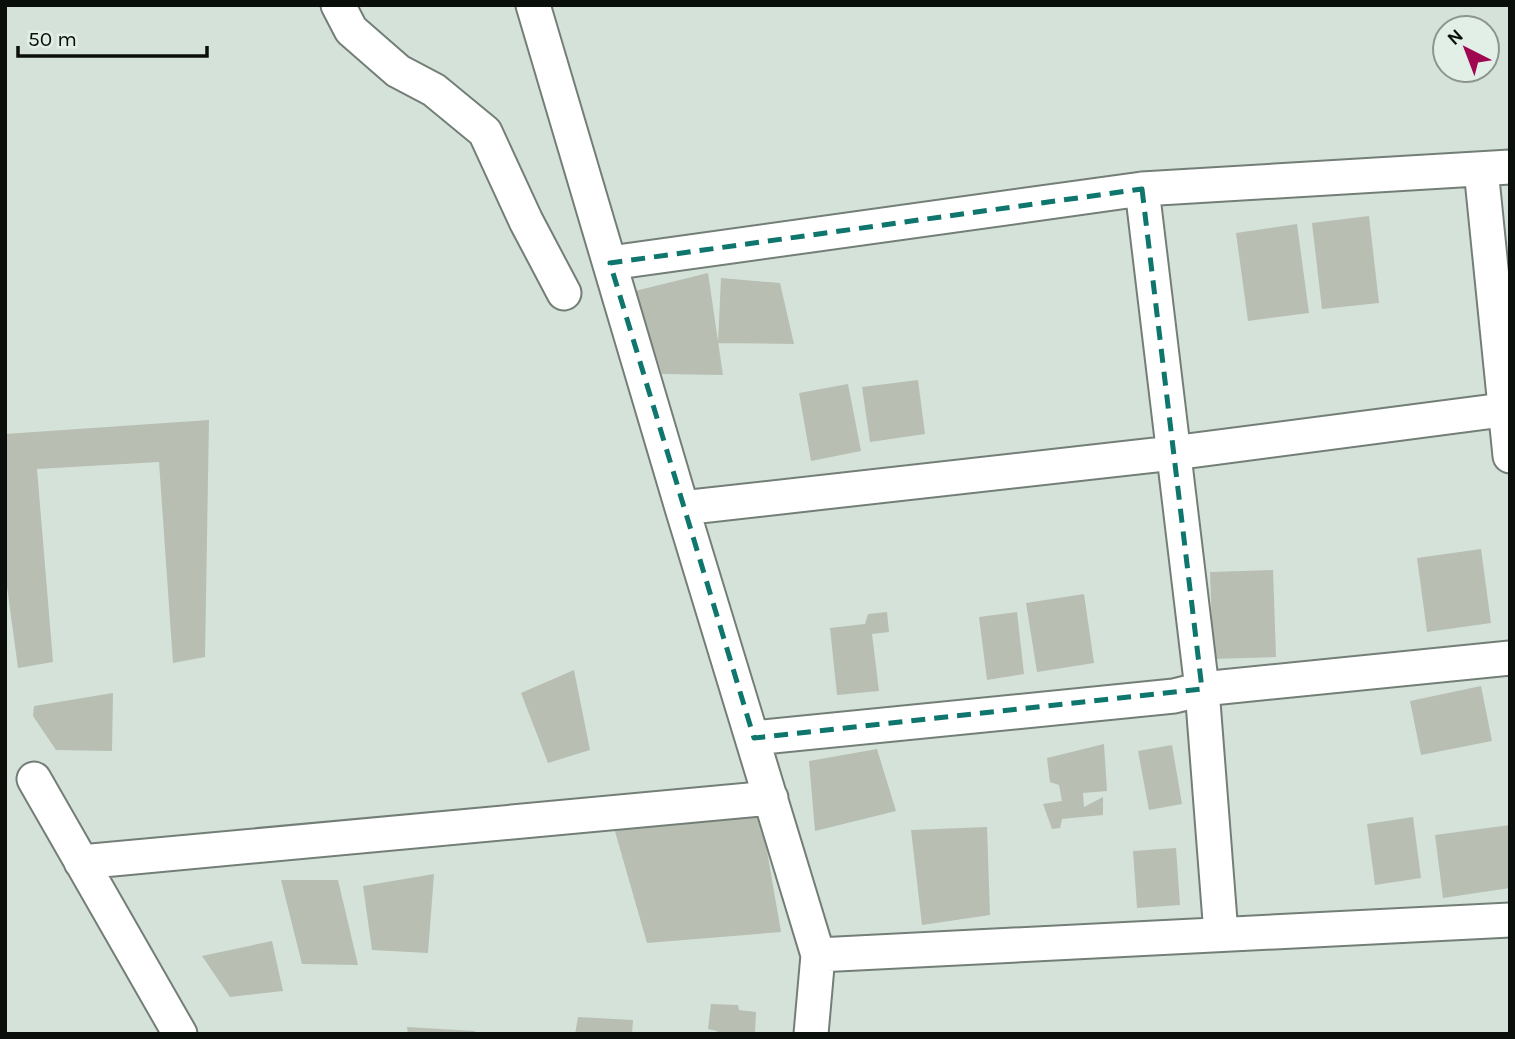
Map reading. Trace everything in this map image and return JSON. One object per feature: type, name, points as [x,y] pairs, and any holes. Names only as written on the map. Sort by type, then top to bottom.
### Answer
[{"type":"street","points":[[338,5],[351,30],[398,71],[434,90],[485,132],[526,221],[564,293]]},
{"type":"street","points":[[533,5],[818,955],[811,1034]]},
{"type":"street","points":[[610,262],[1142,189],[1496,168],[1510,456]]},
{"type":"street","points":[[1142,189],[1202,689],[1221,934]]},
{"type":"street","points":[[682,508],[1173,453],[1507,410]]},
{"type":"street","points":[[754,738],[1174,696],[1202,689],[1510,658]]},
{"type":"street","points":[[34,779],[180,1034]]},
{"type":"street","points":[[81,862],[771,798]]},
{"type":"street","points":[[818,955],[1510,920]]},
{"type":"highlighted area","points":[[1142,189],[1202,689],[754,738],[610,263]]},
{"type":"building","points":[[1369,216],[1379,303],[1322,309],[1312,223]]},
{"type":"building","points":[[1297,224],[1309,313],[1248,321],[1236,233]]},
{"type":"building","points":[[708,273],[723,375],[662,374],[635,291]]},
{"type":"building","points":[[721,278],[780,283],[794,344],[718,343]]},
{"type":"building","points":[[918,380],[925,434],[870,442],[862,387]]},
{"type":"building","points":[[848,384],[861,451],[811,461],[799,393]]},
{"type":"building","points":[[209,420],[205,657],[173,663],[159,462],[37,469],[53,662],[18,668],[5,572],[5,434]]},
{"type":"building","points":[[1481,549],[1491,623],[1427,632],[1417,558]]},
{"type":"building","points":[[1273,570],[1276,657],[1213,659],[1210,572]]},
{"type":"building","points":[[1084,594],[1094,663],[1037,672],[1026,603]]},
{"type":"building","points":[[887,612],[889,632],[872,634],[879,691],[837,695],[830,628],[865,624],[868,614]]},
{"type":"building","points":[[1017,612],[1024,674],[987,680],[979,617]]},
{"type":"building","points":[[574,670],[590,750],[548,763],[521,693]]},
{"type":"building","points":[[1481,686],[1492,741],[1421,755],[1410,701]]},
{"type":"building","points":[[113,693],[112,751],[56,750],[33,716],[34,706]]},
{"type":"building","points":[[1104,744],[1107,791],[1083,793],[1084,807],[1103,797],[1103,815],[1062,819],[1060,828],[1052,829],[1043,804],[1062,801],[1059,785],[1050,782],[1047,758]]},
{"type":"building","points":[[1172,745],[1182,804],[1149,810],[1138,751]]},
{"type":"building","points":[[877,749],[896,811],[815,831],[809,761]]},
{"type":"building","points":[[761,816],[781,932],[647,943],[614,828]]},
{"type":"building","points":[[1413,817],[1421,878],[1375,885],[1367,824]]},
{"type":"building","points":[[1510,825],[1510,888],[1443,898],[1435,835]]},
{"type":"building","points":[[987,827],[990,915],[922,925],[911,830]]},
{"type":"building","points":[[1176,848],[1180,905],[1137,908],[1133,851]]},
{"type":"building","points":[[434,874],[428,953],[372,950],[363,886]]},
{"type":"building","points":[[281,880],[338,880],[358,965],[302,964]]},
{"type":"building","points":[[272,941],[283,991],[230,997],[202,956]]},
{"type":"building","points":[[711,1004],[738,1005],[739,1010],[756,1012],[755,1034],[716,1034],[717,1031],[708,1029]]},
{"type":"building","points":[[578,1017],[633,1020],[632,1034],[575,1034]]},
{"type":"building","points":[[407,1027],[475,1031],[475,1034],[408,1034]]}]
